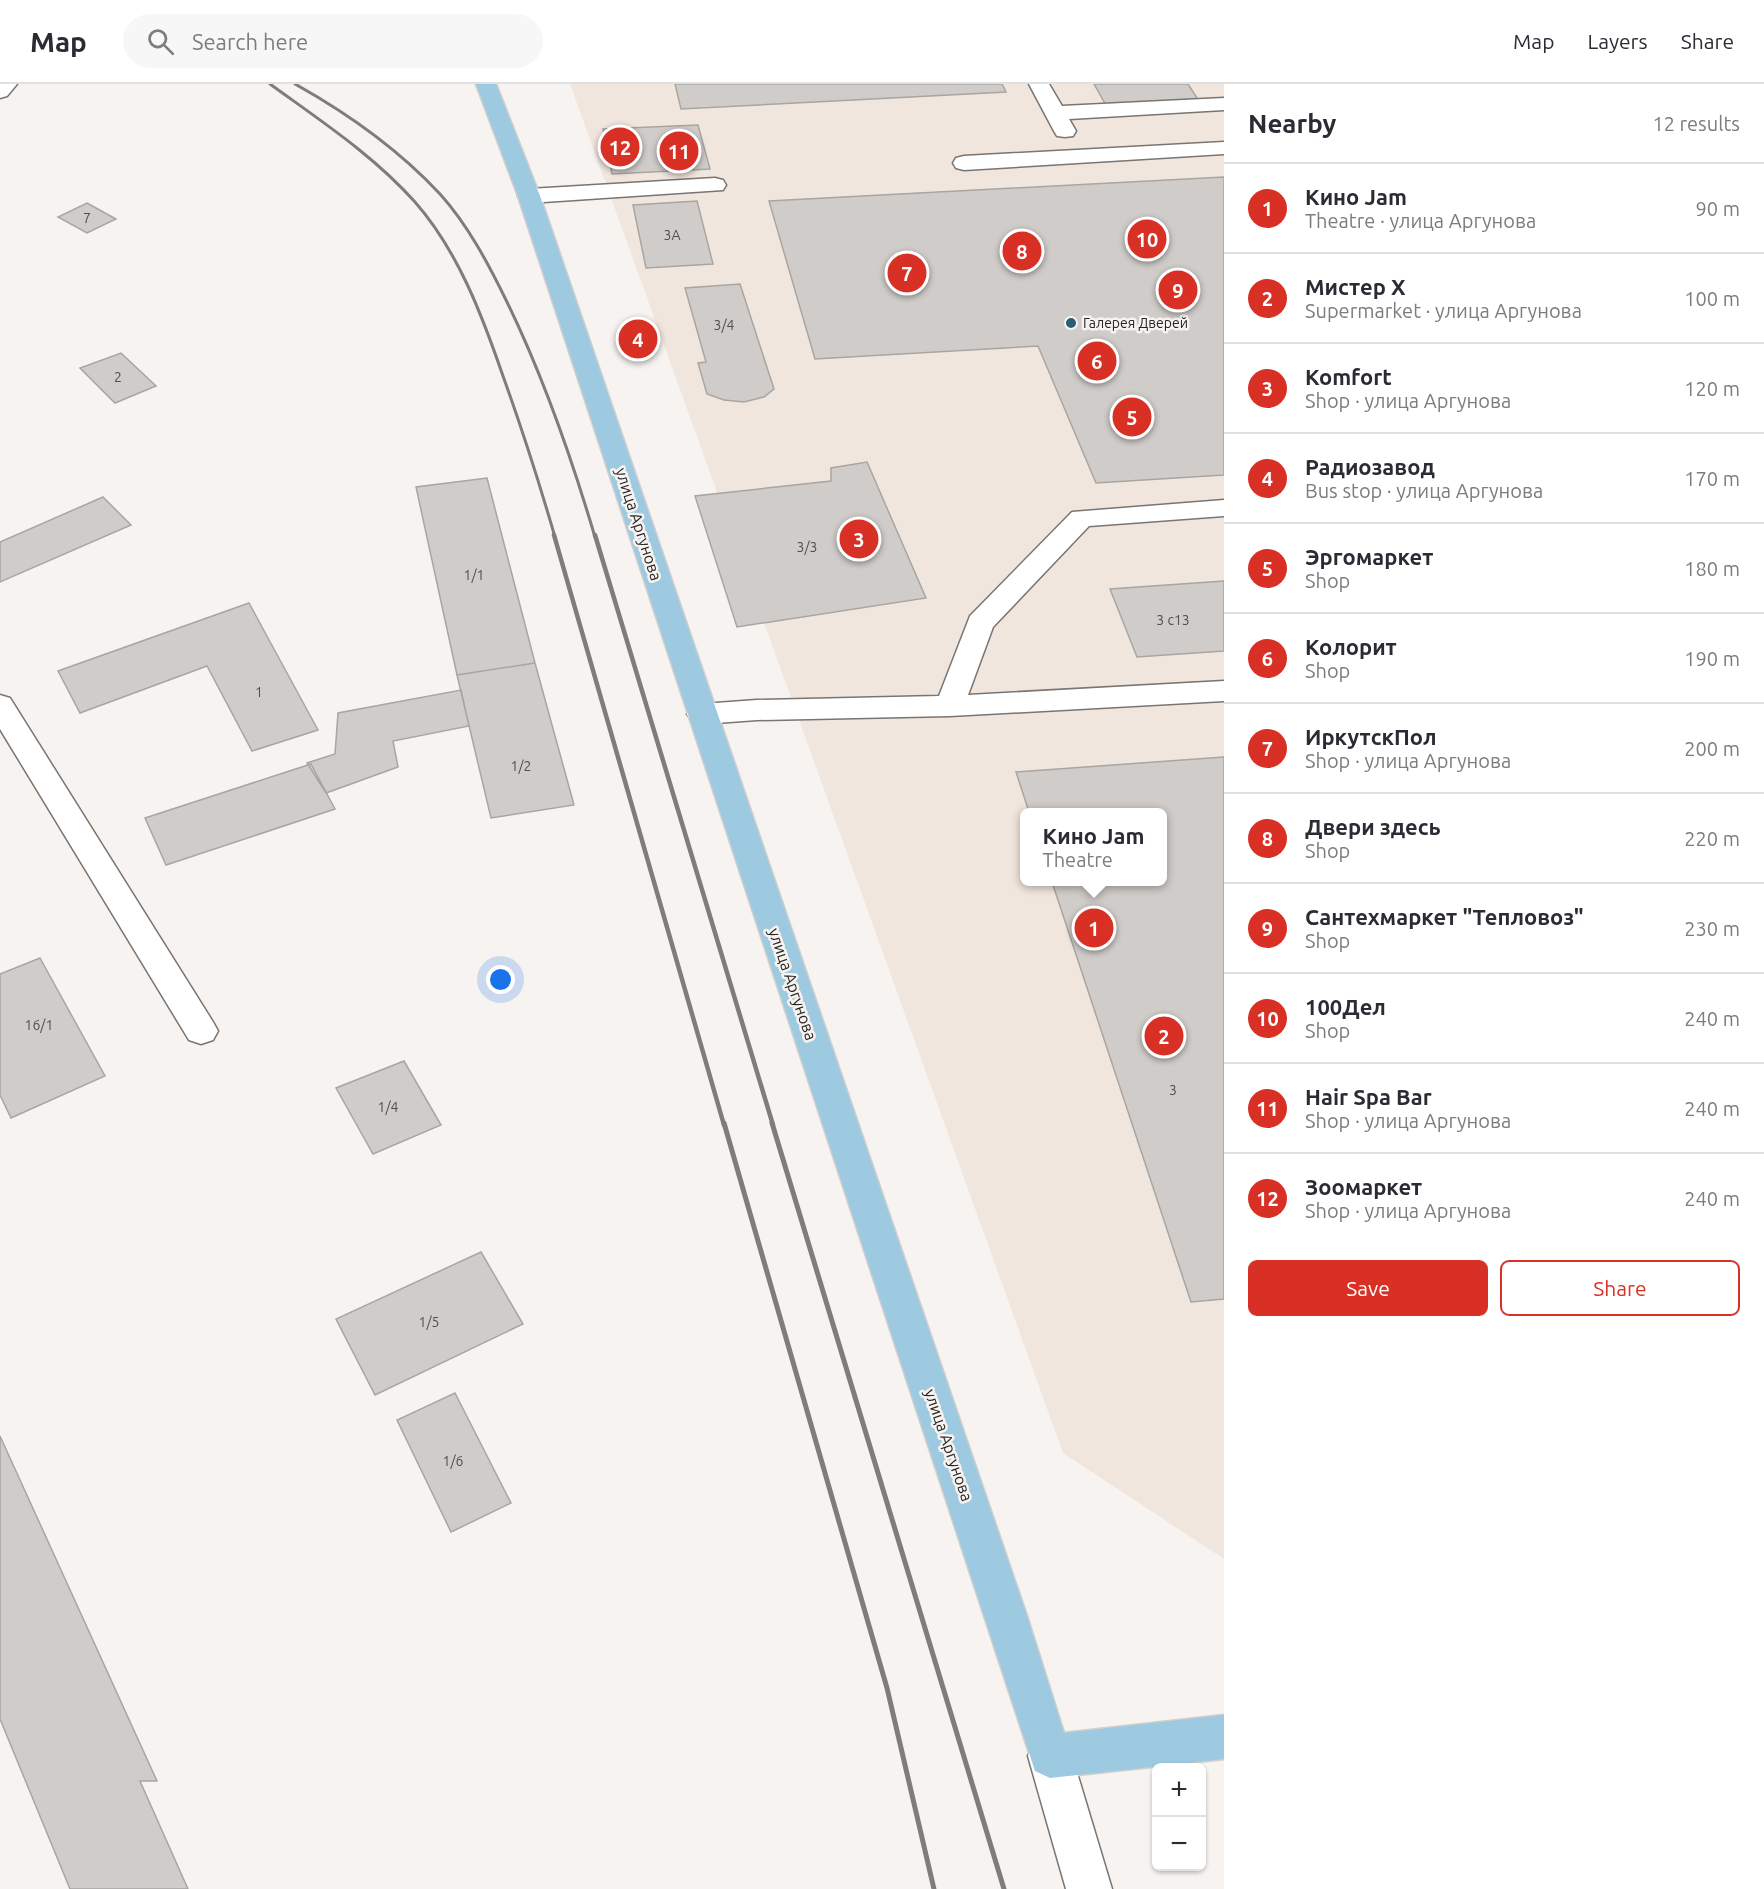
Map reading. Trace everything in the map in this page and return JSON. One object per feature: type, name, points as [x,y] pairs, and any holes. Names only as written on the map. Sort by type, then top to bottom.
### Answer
[{"type":"main road","name":"улица Аргунова","points":[[486,84],[530,196],[702,714],[999,1593],[1050,1756]]},
{"type":"main road","points":[[1050,1756],[1224,1737]]},
{"type":"street","points":[[0,92],[7,84]]},
{"type":"street","points":[[1039,84],[1080,156]]},
{"type":"street","points":[[1055,113],[1224,104]]},
{"type":"street","points":[[964,163],[1224,148]]},
{"type":"street","points":[[530,196],[715,185]]},
{"type":"street","points":[[950,706],[980,623],[1081,518],[1224,508]]},
{"type":"street","points":[[702,714],[757,710],[950,706],[1224,691]]},
{"type":"street","points":[[0,705],[201,1031]]},
{"type":"street","name":"улица Аргунова","points":[[1050,1756],[1089,1889]]},
{"type":"shaded area","points":[[570,84],[1224,84],[1224,1559],[1063,1453]]},
{"type":"building","points":[[675,84],[1002,84],[1006,92],[681,109]]},
{"type":"building","points":[[1094,84],[1188,84],[1201,104],[1107,107]]},
{"type":"building","points":[[698,125],[710,169],[612,174],[603,129]]},
{"type":"building","points":[[1224,177],[1224,475],[1096,483],[1038,346],[815,359],[769,201]]},
{"type":"building","points":[[697,201],[713,264],[646,268],[633,205]]},
{"type":"building","points":[[87,203],[116,219],[87,233],[58,217]]},
{"type":"building","points":[[740,284],[774,389],[764,397],[744,402],[724,400],[707,394],[698,363],[706,362],[685,288]]},
{"type":"building","points":[[121,353],[156,386],[115,403],[80,368]]},
{"type":"building","points":[[867,462],[926,598],[737,627],[695,496],[831,481],[831,468]]},
{"type":"building","points":[[487,478],[535,663],[457,675],[416,487]]},
{"type":"building","points":[[103,497],[131,525],[0,582],[0,542]]},
{"type":"building","points":[[1224,581],[1224,651],[1137,657],[1110,589]]},
{"type":"building","points":[[249,603],[318,730],[252,751],[207,666],[80,713],[58,671]]},
{"type":"building","points":[[535,663],[574,805],[491,818],[457,675]]},
{"type":"building","points":[[461,690],[469,726],[393,741],[398,767],[326,793],[307,763],[335,754],[338,713]]},
{"type":"building","points":[[1224,757],[1224,1299],[1191,1302],[1053,886],[1167,886],[1167,808],[1028,808],[1016,772]]},
{"type":"building","points":[[311,764],[335,809],[166,865],[145,818]]},
{"type":"building","points":[[40,958],[105,1076],[11,1118],[0,1095],[0,974]]},
{"type":"building","points":[[404,1061],[441,1125],[373,1154],[336,1088]]},
{"type":"building","points":[[481,1252],[523,1324],[375,1395],[336,1319]]},
{"type":"building","points":[[455,1393],[511,1503],[451,1532],[397,1420]]},
{"type":"building","points":[[0,1436],[157,1781],[140,1781],[188,1889],[70,1889],[0,1719]]},
{"type":"railway","points":[[270,84],[346,139],[382,169],[415,202],[444,241],[467,285],[486,330],[524,436],[555,537]]},
{"type":"railway","points":[[295,84],[353,120],[407,162],[440,194],[469,232],[500,288],[545,388],[595,537]]},
{"type":"railway","points":[[554,535],[724,1125]]},
{"type":"railway","points":[[595,535],[773,1125]]},
{"type":"railway","points":[[724,1123],[887,1688],[934,1889]]},
{"type":"railway","points":[[772,1123],[1004,1889]]},
{"type":"place","name":"Зоомаркет","points":[[620,147]]},
{"type":"place","name":"Hair Spa Bar","points":[[679,151]]},
{"type":"place","name":"100Дел","points":[[1147,239]]},
{"type":"place","name":"Двери здесь","points":[[1022,251]]},
{"type":"place","name":"ИркутскПол","points":[[907,273]]},
{"type":"place","name":"Сантехмаркет \"Тепловоз\"","points":[[1178,290]]},
{"type":"place","name":"Галерея Дверей","points":[[1071,323]]},
{"type":"place","name":"Радиозавод","points":[[638,339]]},
{"type":"place","name":"Колорит","points":[[1097,361]]},
{"type":"place","name":"Эргомаркет","points":[[1132,417]]},
{"type":"place","name":"Komfort","points":[[859,539]]},
{"type":"place","name":"Кино Jam","points":[[1094,928]]},
{"type":"place","name":"Мистер Х","points":[[1164,1036]]}]
